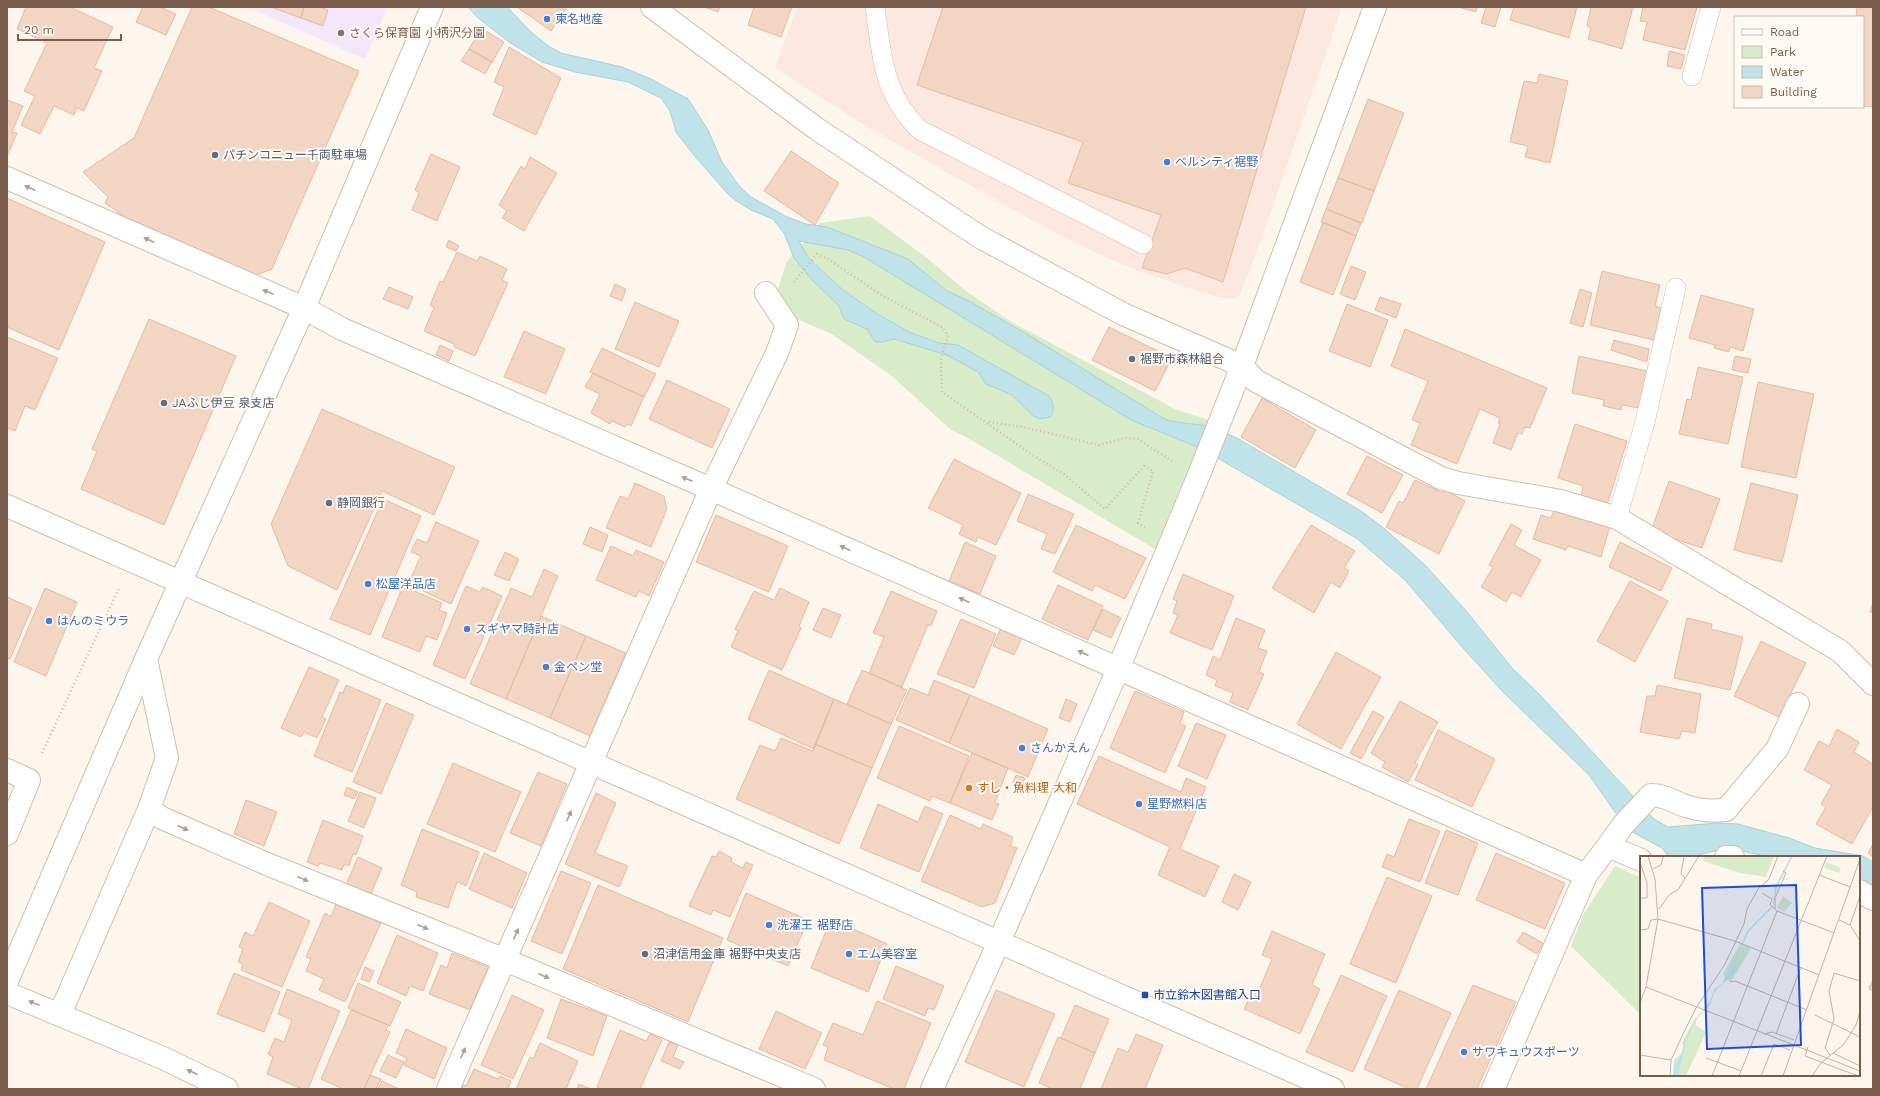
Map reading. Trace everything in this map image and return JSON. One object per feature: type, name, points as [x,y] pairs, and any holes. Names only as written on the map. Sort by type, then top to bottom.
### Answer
[{"type":"street","points":[[7,981],[146,659],[182,582],[304,308],[432,7]]},
{"type":"street","points":[[652,7],[817,128],[980,237],[1123,314],[1242,366],[1256,381],[1441,478],[1458,483],[1561,501],[1617,518],[1840,651],[1873,684]]},
{"type":"street","points":[[932,1089],[999,942],[1118,669],[1202,467],[1242,366],[1375,7]]},
{"type":"street","points":[[7,178],[304,308],[342,329],[711,489],[1586,875]]},
{"type":"street","points":[[448,1089],[711,489],[777,353],[787,326],[766,293]]},
{"type":"street","points":[[7,506],[1333,1089]]},
{"type":"street","points":[[60,1014],[149,809],[167,758],[146,659]]},
{"type":"street","points":[[1493,1089],[1586,875],[1623,825],[1651,795],[1662,795],[1685,806],[1707,812],[1726,810],[1777,749],[1798,704]]},
{"type":"street","points":[[7,770],[29,780],[7,834]]},
{"type":"street","points":[[149,809],[162,818],[267,864],[505,960],[814,1089]]},
{"type":"street","points":[[1608,846],[1640,860]]},
{"type":"street","points":[[1860,892],[1873,899]]},
{"type":"street","points":[[7,992],[162,1058],[227,1089]]},
{"type":"lane","points":[[875,7],[883,68],[890,89],[910,120],[920,130],[1143,244]]},
{"type":"lane","points":[[1692,76],[1711,7]]},
{"type":"lane","points":[[1617,518],[1645,422],[1676,288]]},
{"type":"path","points":[[803,271],[817,254],[828,259],[883,296],[942,327],[948,335],[941,359],[942,392],[1031,454],[1064,474],[1106,509],[1144,466],[1153,470],[1138,524],[1147,530]]},
{"type":"path","points":[[987,422],[1023,427],[1099,445],[1124,438],[1138,440],[1202,467]]},
{"type":"path","points":[[29,780],[120,585]]},
{"type":"shaded area","name":"さくら保育園 小柄沢分園","points":[[247,7],[388,7],[365,59]]},
{"type":"shaded area","points":[[797,7],[1342,7],[1260,243],[1240,295],[1232,299],[1213,296],[1141,272],[1098,254],[1049,230],[869,128],[775,68]]},
{"type":"green space","points":[[870,216],[927,258],[966,291],[1013,323],[1175,409],[1209,420],[1155,549],[966,437],[951,430],[893,377],[832,334],[778,311],[773,306],[786,263],[820,223]]},
{"type":"green space","points":[[1615,866],[1640,878],[1640,1014],[1571,946],[1583,915]]},
{"type":"water","points":[[468,7],[507,7],[532,33],[550,47],[561,53],[622,67],[651,79],[688,99],[708,130],[722,162],[740,187],[751,197],[787,217],[806,224],[827,227],[908,259],[947,291],[967,300],[1025,333],[1161,417],[1170,421],[1208,426],[1237,438],[1361,511],[1385,529],[1427,567],[1467,612],[1512,668],[1541,696],[1654,819],[1668,827],[1718,823],[1738,824],[1789,838],[1815,848],[1863,856],[1873,862],[1873,889],[1860,881],[1860,856],[1765,856],[1727,848],[1694,856],[1668,856],[1662,848],[1627,829],[1589,775],[1504,693],[1405,580],[1356,538],[1200,448],[1131,420],[864,257],[848,250],[799,241],[808,257],[820,269],[842,289],[876,313],[911,333],[939,343],[958,345],[1049,396],[1053,404],[1053,412],[1050,417],[1040,419],[1033,416],[1012,395],[986,384],[978,372],[947,355],[894,339],[883,342],[875,342],[867,329],[844,319],[839,306],[812,280],[794,258],[784,233],[773,219],[751,210],[727,193],[676,132],[670,111],[661,98],[628,82],[575,72],[542,62],[509,42],[477,17]]},
{"type":"building","points":[[26,7],[70,7],[113,27],[94,68],[102,71],[84,111],[77,108],[74,115],[54,106],[40,134],[21,125],[35,96],[24,91],[47,43],[17,29]]},
{"type":"building","points":[[143,7],[160,7],[176,14],[166,35],[136,22]]},
{"type":"building","name":"パチンコニュー千両駐車場","points":[[192,7],[209,7],[359,71],[272,269],[256,275],[123,216],[105,203],[108,197],[83,172],[134,138]]},
{"type":"building","points":[[271,7],[304,7],[301,18]]},
{"type":"building","points":[[304,7],[320,7],[328,10],[323,26],[301,18]]},
{"type":"building","name":"東名地産","points":[[517,7],[567,7],[551,31]]},
{"type":"building","points":[[704,7],[720,7],[718,12]]},
{"type":"building","points":[[754,7],[792,7],[781,37],[748,25]]},
{"type":"building","name":"ベルシティ裾野","points":[[943,7],[1306,7],[1223,282],[1185,268],[1167,274],[1142,268],[1161,215],[1068,183],[1083,142],[917,85]]},
{"type":"building","points":[[1458,7],[1477,7],[1476,12]]},
{"type":"building","points":[[1486,7],[1501,7],[1495,27],[1481,23]]},
{"type":"building","points":[[1514,7],[1577,7],[1569,38],[1510,20]]},
{"type":"building","points":[[1591,7],[1633,7],[1622,49],[1588,39],[1591,28],[1587,26]]},
{"type":"building","points":[[1643,7],[1697,7],[1685,50],[1643,40],[1647,22],[1640,21]]},
{"type":"building","points":[[1857,7],[1873,7],[1873,107],[1864,106],[1864,16],[1856,16]]},
{"type":"building","points":[[481,28],[504,42],[492,62],[469,49]]},
{"type":"building","points":[[509,47],[561,78],[536,135],[493,115],[504,87],[494,82]]},
{"type":"building","points":[[469,49],[492,62],[485,74],[461,61]]},
{"type":"building","points":[[1669,51],[1685,55],[1681,69],[1667,66]]},
{"type":"building","points":[[1539,74],[1568,81],[1550,163],[1525,157],[1528,146],[1510,142],[1524,81],[1537,83]]},
{"type":"building","points":[[1368,99],[1404,113],[1374,191],[1338,178]]},
{"type":"building","points":[[7,100],[23,106],[12,132],[17,133],[7,157]]},
{"type":"building","points":[[791,151],[839,183],[815,225],[764,191]]},
{"type":"building","points":[[431,154],[460,167],[437,221],[412,210],[419,193],[415,190]]},
{"type":"building","points":[[530,157],[557,173],[524,231],[502,218],[507,211],[499,205],[521,166],[525,169]]},
{"type":"building","points":[[1338,178],[1374,191],[1362,223],[1326,209]]},
{"type":"building","points":[[7,198],[105,242],[59,350],[7,327]]},
{"type":"building","points":[[1326,209],[1361,223],[1356,236],[1321,222]]},
{"type":"building","points":[[1323,222],[1356,236],[1333,295],[1300,282]]},
{"type":"building","points":[[449,240],[459,246],[456,251],[446,247]]},
{"type":"building","points":[[457,252],[477,261],[480,256],[507,269],[502,280],[508,283],[475,356],[454,347],[454,344],[424,331],[434,308],[430,305],[440,281],[443,282]]},
{"type":"building","points":[[1351,266],[1366,272],[1355,300],[1340,294]]},
{"type":"building","points":[[1602,271],[1660,285],[1655,306],[1661,308],[1654,340],[1590,325]]},
{"type":"building","points":[[615,284],[626,289],[622,301],[610,296]]},
{"type":"building","points":[[389,287],[413,297],[408,309],[383,299]]},
{"type":"building","points":[[1580,289],[1592,293],[1583,327],[1570,323]]},
{"type":"building","points":[[1701,295],[1754,309],[1743,351],[1730,347],[1729,352],[1714,348],[1715,345],[1689,338]]},
{"type":"building","points":[[1380,297],[1401,304],[1396,318],[1375,310]]},
{"type":"building","points":[[635,302],[679,321],[659,367],[615,349]]},
{"type":"building","points":[[1347,304],[1388,320],[1370,367],[1329,351]]},
{"type":"building","name":"JAふじ伊豆 泉支店","points":[[149,319],[236,356],[164,525],[81,489],[97,451],[92,449]]},
{"type":"building","name":"裾野市森林組合","points":[[1109,327],[1172,358],[1155,391],[1092,360]]},
{"type":"building","points":[[1405,329],[1547,388],[1530,428],[1525,427],[1522,434],[1518,433],[1511,450],[1493,443],[1500,424],[1498,423],[1500,418],[1480,409],[1457,464],[1411,445],[1420,423],[1412,420],[1428,381],[1391,366]]},
{"type":"building","points":[[524,331],[565,349],[546,394],[504,377]]},
{"type":"building","points":[[7,337],[58,358],[35,410],[25,406],[15,431],[7,428]]},
{"type":"building","points":[[1614,340],[1649,349],[1647,362],[1611,350]]},
{"type":"building","points":[[440,345],[453,351],[449,361],[436,355]]},
{"type":"building","points":[[602,348],[656,374],[644,397],[590,372]]},
{"type":"building","points":[[1579,356],[1647,371],[1639,408],[1622,405],[1621,410],[1603,406],[1604,400],[1572,393]]},
{"type":"building","points":[[1735,356],[1751,359],[1748,373],[1732,370]]},
{"type":"building","points":[[1698,367],[1743,377],[1728,444],[1679,434],[1687,399],[1691,400]]},
{"type":"building","points":[[593,373],[644,397],[631,426],[627,424],[625,427],[612,421],[610,424],[591,413],[600,394],[585,387]]},
{"type":"building","points":[[667,380],[730,409],[712,448],[649,419]]},
{"type":"building","points":[[1758,382],[1814,394],[1796,478],[1741,467]]},
{"type":"building","points":[[1262,398],[1316,430],[1295,468],[1241,437]]},
{"type":"building","name":"静岡銀行","points":[[322,409],[455,467],[434,515],[382,491],[337,590],[288,566],[271,524]]},
{"type":"building","points":[[1575,424],[1627,441],[1607,505],[1581,497],[1583,486],[1558,478]]},
{"type":"building","points":[[1367,456],[1403,475],[1382,513],[1347,494]]},
{"type":"building","points":[[954,459],[1021,493],[996,545],[978,537],[976,542],[959,534],[963,525],[928,508]]},
{"type":"building","points":[[1415,480],[1443,493],[1445,490],[1465,501],[1439,554],[1386,527],[1399,501],[1403,503]]},
{"type":"building","points":[[1669,481],[1720,499],[1702,548],[1651,531]]},
{"type":"building","points":[[635,483],[664,496],[667,509],[651,547],[606,528],[620,496],[628,499]]},
{"type":"building","points":[[1751,483],[1798,495],[1782,562],[1734,550]]},
{"type":"building","points":[[1028,494],[1074,514],[1055,554],[1041,549],[1047,534],[1017,521]]},
{"type":"building","points":[[383,499],[421,516],[370,635],[330,619]]},
{"type":"building","points":[[1555,508],[1610,526],[1601,557],[1568,546],[1566,550],[1533,539],[1541,515],[1551,518]]},
{"type":"building","points":[[716,515],[788,546],[769,592],[696,562]]},
{"type":"building","points":[[436,522],[479,541],[451,604],[408,584],[421,556],[411,552],[417,539],[427,543]]},
{"type":"building","points":[[1511,524],[1522,530],[1514,545],[1541,560],[1521,597],[1512,592],[1506,602],[1481,587],[1493,567],[1489,565]]},
{"type":"building","points":[[1076,525],[1146,558],[1125,599],[1095,585],[1092,591],[1053,572]]},
{"type":"building","points":[[1311,525],[1355,551],[1344,568],[1349,571],[1340,588],[1331,582],[1314,613],[1272,588]]},
{"type":"building","points":[[590,527],[608,535],[602,552],[583,544]]},
{"type":"building","points":[[965,542],[996,556],[980,594],[949,581]]},
{"type":"building","points":[[1620,542],[1672,568],[1661,591],[1609,567]]},
{"type":"building","points":[[611,546],[633,556],[636,550],[664,562],[649,596],[639,591],[636,597],[596,580]]},
{"type":"building","points":[[505,552],[519,559],[509,581],[494,575]]},
{"type":"building","points":[[544,569],[558,576],[506,699],[470,684],[511,588],[532,597]]},
{"type":"building","points":[[1183,574],[1234,596],[1212,650],[1170,633],[1178,615],[1173,613],[1177,601],[1173,599]]},
{"type":"building","points":[[1630,581],[1668,601],[1635,662],[1597,641]]},
{"type":"building","points":[[1058,585],[1103,606],[1088,640],[1042,619]]},
{"type":"building","points":[[403,586],[442,603],[439,610],[447,613],[437,640],[426,636],[420,652],[382,637]]},
{"type":"building","points":[[466,586],[480,592],[483,587],[502,596],[465,679],[433,665]]},
{"type":"building","points":[[45,588],[77,602],[46,676],[14,662]]},
{"type":"building","points":[[780,588],[809,602],[799,626],[801,628],[782,670],[731,647],[738,631],[735,629],[754,591],[774,600]]},
{"type":"building","points":[[891,591],[937,611],[931,626],[928,625],[902,687],[869,673],[884,637],[873,633]]},
{"type":"building","points":[[7,597],[32,608],[10,659],[7,658]]},
{"type":"building","points":[[1873,602],[1873,613],[1870,612]]},
{"type":"building","points":[[823,608],[841,615],[831,638],[813,630]]},
{"type":"building","points":[[1103,609],[1121,618],[1111,638],[1093,630]]},
{"type":"building","name":"金ペン堂","points":[[541,616],[586,636],[550,718],[506,699]]},
{"type":"building","points":[[1236,618],[1265,630],[1258,648],[1267,651],[1259,672],[1264,674],[1248,710],[1230,702],[1233,693],[1215,686],[1217,680],[1206,675],[1213,656],[1220,660]]},
{"type":"building","points":[[1687,618],[1712,624],[1711,629],[1743,637],[1730,690],[1674,678]]},
{"type":"building","points":[[961,619],[996,634],[974,688],[937,674]]},
{"type":"building","points":[[1001,628],[1022,638],[1014,655],[993,646]]},
{"type":"building","points":[[586,636],[626,653],[590,736],[550,718]]},
{"type":"building","points":[[1761,641],[1806,663],[1779,717],[1734,696]]},
{"type":"building","points":[[1336,652],[1381,677],[1341,749],[1297,724]]},
{"type":"building","points":[[309,667],[339,680],[322,717],[326,719],[317,738],[304,732],[301,737],[281,728]]},
{"type":"building","points":[[769,670],[834,699],[814,749],[748,719]]},
{"type":"building","points":[[862,670],[907,690],[891,724],[847,704]]},
{"type":"building","points":[[934,680],[970,695],[949,743],[896,720],[910,688],[928,695]]},
{"type":"building","points":[[346,685],[381,700],[352,772],[314,756],[340,692],[343,693]]},
{"type":"building","points":[[1657,685],[1701,694],[1695,733],[1682,731],[1679,739],[1640,732],[1647,696],[1655,696]]},
{"type":"building","points":[[1135,691],[1184,712],[1180,724],[1186,726],[1165,773],[1110,748]]},
{"type":"building","points":[[970,695],[1048,729],[1028,777],[949,743]]},
{"type":"building","points":[[834,699],[891,724],[872,768],[815,744]]},
{"type":"building","points":[[1066,699],[1077,704],[1070,722],[1059,718]]},
{"type":"building","points":[[1400,701],[1438,722],[1415,763],[1418,765],[1408,782],[1382,767],[1385,762],[1371,753]]},
{"type":"building","points":[[386,703],[414,715],[381,794],[353,782]]},
{"type":"building","points":[[1373,711],[1384,717],[1361,759],[1350,753]]},
{"type":"building","points":[[1196,723],[1226,735],[1207,779],[1178,766]]},
{"type":"building","points":[[899,726],[969,756],[950,803],[932,796],[930,801],[877,778]]},
{"type":"building","points":[[1837,729],[1859,742],[1854,752],[1873,764],[1873,807],[1852,844],[1816,824],[1826,807],[1821,804],[1832,785],[1804,770],[1819,741],[1829,746]]},
{"type":"building","points":[[1438,730],[1495,759],[1472,807],[1415,780]]},
{"type":"building","points":[[781,738],[813,751],[815,744],[872,768],[839,844],[736,799],[760,745],[775,751]]},
{"type":"building","points":[[972,753],[1008,768],[995,803],[999,804],[992,820],[950,803]]},
{"type":"building","points":[[1099,756],[1181,792],[1186,778],[1206,787],[1180,849],[1219,866],[1205,897],[1158,875],[1170,847],[1077,804]]},
{"type":"building","points":[[453,763],[521,792],[495,852],[427,824]]},
{"type":"building","points":[[538,772],[567,784],[541,846],[510,833]]},
{"type":"building","points":[[1016,775],[1025,778],[1022,786],[1013,783]]},
{"type":"building","points":[[347,787],[358,792],[354,799],[344,795]]},
{"type":"building","points":[[360,792],[376,798],[364,828],[348,821]]},
{"type":"building","points":[[596,793],[616,803],[595,853],[628,866],[619,887],[565,864]]},
{"type":"building","points":[[246,800],[277,812],[264,846],[234,834]]},
{"type":"building","points":[[878,804],[918,822],[925,806],[943,814],[919,872],[860,848]]},
{"type":"building","points":[[950,815],[981,829],[983,824],[1013,837],[1010,846],[1017,848],[995,903],[982,907],[921,881]]},
{"type":"building","points":[[1409,819],[1440,831],[1420,882],[1382,867],[1387,854],[1394,857]]},
{"type":"building","points":[[323,820],[363,836],[356,855],[353,854],[349,866],[344,864],[342,870],[320,863],[318,866],[307,862]]},
{"type":"building","points":[[422,829],[479,852],[466,886],[457,882],[448,908],[416,897],[417,892],[401,885]]},
{"type":"building","points":[[1446,830],[1478,843],[1458,895],[1425,883]]},
{"type":"building","points":[[1873,844],[1873,857],[1868,853]]},
{"type":"building","points":[[719,851],[732,858],[731,862],[743,868],[746,862],[753,865],[730,917],[713,910],[711,915],[689,906],[712,856],[716,857]]},
{"type":"building","points":[[484,853],[527,873],[512,908],[469,889]]},
{"type":"building","points":[[1496,853],[1565,883],[1545,929],[1476,900]]},
{"type":"building","points":[[358,857],[382,868],[371,894],[346,885]]},
{"type":"building","points":[[561,871],[591,883],[562,954],[531,941]]},
{"type":"building","points":[[1234,874],[1251,882],[1238,910],[1222,902]]},
{"type":"building","points":[[1387,877],[1432,896],[1396,983],[1350,964]]},
{"type":"building","points":[[598,885],[723,938],[688,1022],[563,969]]},
{"type":"building","points":[[746,893],[808,920],[788,966],[727,940]]},
{"type":"building","points":[[269,902],[310,921],[282,987],[241,970],[243,964],[238,962],[243,949],[239,947],[245,932],[253,936]]},
{"type":"building","points":[[336,904],[381,923],[345,1002],[319,990],[324,979],[306,971],[311,959],[306,957],[325,913],[331,917]]},
{"type":"building","points":[[831,919],[887,944],[868,992],[811,968]]},
{"type":"building","points":[[1272,931],[1325,954],[1312,985],[1320,989],[1300,1034],[1244,1009],[1253,990],[1258,992],[1272,959],[1262,955]]},
{"type":"building","points":[[1523,932],[1543,943],[1537,954],[1517,942]]},
{"type":"building","points":[[397,935],[438,953],[423,991],[410,986],[406,996],[377,983]]},
{"type":"building","points":[[452,953],[488,967],[470,1010],[429,994],[441,965],[447,968]]},
{"type":"building","points":[[896,966],[944,986],[934,1010],[928,1008],[925,1016],[883,999]]},
{"type":"building","points":[[365,967],[374,971],[369,982],[361,979]]},
{"type":"building","points":[[234,973],[280,992],[264,1032],[217,1014]]},
{"type":"building","points":[[1341,975],[1387,996],[1353,1072],[1306,1052]]},
{"type":"building","points":[[1873,979],[1873,991],[1869,989]]},
{"type":"building","points":[[358,983],[401,1002],[390,1026],[348,1008]]},
{"type":"building","points":[[1473,985],[1516,1002],[1477,1089],[1426,1089]]},
{"type":"building","points":[[287,989],[340,1011],[308,1089],[302,1089],[267,1074],[273,1057],[268,1054],[275,1038],[284,1042],[292,1020],[278,1014]]},
{"type":"building","points":[[996,990],[1055,1014],[1024,1087],[965,1062]]},
{"type":"building","points":[[1399,990],[1451,1013],[1417,1089],[1409,1089],[1364,1069]]},
{"type":"building","points":[[512,995],[544,1010],[513,1079],[481,1065]]},
{"type":"building","points":[[561,999],[607,1016],[593,1056],[547,1038]]},
{"type":"building","points":[[877,1001],[931,1023],[904,1089],[894,1089],[824,1060],[828,1047],[823,1045],[833,1023],[863,1035]]},
{"type":"building","points":[[1075,1005],[1109,1019],[1095,1053],[1061,1038]]},
{"type":"building","points":[[351,1010],[388,1025],[386,1030],[390,1032],[364,1089],[343,1089],[321,1079]]},
{"type":"building","points":[[776,1011],[822,1033],[805,1069],[759,1049]]},
{"type":"building","points":[[406,1029],[447,1048],[434,1079],[404,1065],[407,1058],[396,1053]]},
{"type":"building","points":[[620,1030],[646,1041],[650,1034],[662,1040],[640,1089],[602,1089],[597,1087]]},
{"type":"building","points":[[1136,1034],[1163,1045],[1145,1089],[1101,1089],[1118,1048],[1128,1052]]},
{"type":"building","points":[[1058,1037],[1095,1053],[1080,1089],[1052,1089],[1039,1083]]},
{"type":"building","points":[[669,1042],[678,1045],[673,1057],[684,1062],[680,1069],[661,1061]]},
{"type":"building","points":[[540,1043],[578,1061],[566,1089],[516,1089],[530,1057],[533,1059]]},
{"type":"building","points":[[388,1055],[404,1062],[396,1078],[380,1071]]},
{"type":"building","points":[[474,1069],[498,1079],[500,1076],[511,1081],[508,1089],[462,1089],[463,1085],[466,1086]]},
{"type":"building","points":[[370,1075],[381,1079],[376,1089],[364,1089]]},
{"type":"building","points":[[382,1081],[399,1089],[378,1089]]},
{"type":"building","points":[[579,1084],[591,1089],[577,1089]]},
{"type":"place","name":"東名地産","points":[[547,19]]},
{"type":"place","name":"さくら保育園 小柄沢分園","points":[[341,33]]},
{"type":"place","name":"パチンコニュー千両駐車場","points":[[215,155]]},
{"type":"place","name":"ベルシティ裾野","points":[[1167,162]]},
{"type":"place","name":"裾野市森林組合","points":[[1132,359]]},
{"type":"place","name":"JAふじ伊豆 泉支店","points":[[164,403]]},
{"type":"place","name":"静岡銀行","points":[[329,503]]},
{"type":"place","name":"松屋洋品店","points":[[368,584]]},
{"type":"place","name":"はんのミウラ","points":[[49,621]]},
{"type":"place","name":"スギヤマ時計店","points":[[467,629]]},
{"type":"place","name":"金ペン堂","points":[[546,667]]},
{"type":"place","name":"さんかえん","points":[[1022,748]]},
{"type":"place","name":"すし・魚料理 大和","points":[[969,788]]},
{"type":"place","name":"星野燃料店","points":[[1139,804]]},
{"type":"place","name":"洗濯王 裾野店","points":[[769,925]]},
{"type":"place","name":"沼津信用金庫 裾野中央支店","points":[[645,954]]},
{"type":"place","name":"エム美容室","points":[[849,954]]},
{"type":"place","name":"市立鈴木図書館入口","points":[[1145,995]]},
{"type":"place","name":"サワキュウスポーツ","points":[[1464,1052]]}]
